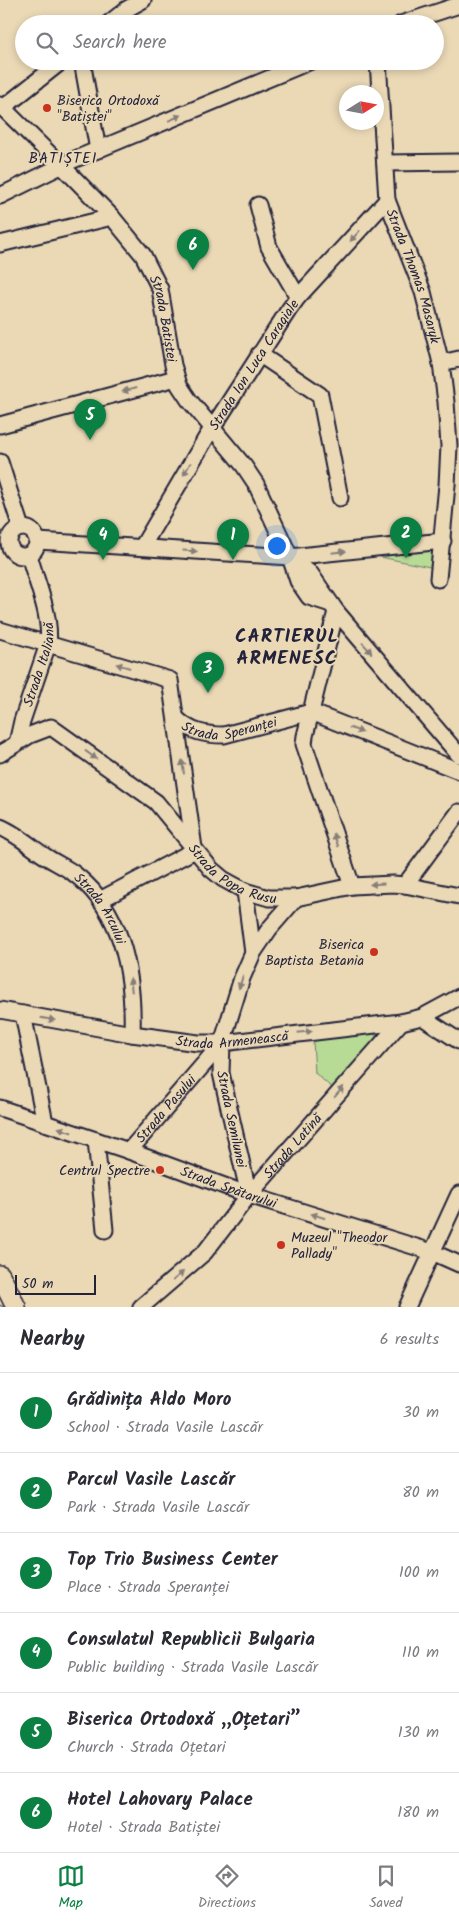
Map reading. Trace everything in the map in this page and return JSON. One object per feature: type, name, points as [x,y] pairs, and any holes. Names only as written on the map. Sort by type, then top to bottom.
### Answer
[{"type":"main road","points":[[0,1275],[16,1307]]},
{"type":"street","points":[[119,15],[143,0]]},
{"type":"street","points":[[427,15],[456,5]]},
{"type":"street","points":[[2,106],[50,70]]},
{"type":"street","points":[[84,70],[98,150]]},
{"type":"street","points":[[0,196],[62,165],[289,70]]},
{"type":"street","name":"Strada Thomas Masaryk","points":[[379,70],[388,200],[423,292],[441,363],[449,446],[443,541],[438,579]]},
{"type":"street","name":"Strada Batiștei","points":[[2,106],[112,217],[143,255],[155,278],[163,302],[176,378],[183,392],[244,466],[256,484],[290,557],[298,581],[333,608],[459,755]]},
{"type":"street","points":[[385,163],[459,162]]},
{"type":"street","name":"Strada Ion Luca Caragiale","points":[[142,548],[213,428],[259,354],[298,297],[388,200]]},
{"type":"street","points":[[258,205],[269,247],[298,297]]},
{"type":"street","points":[[0,244],[112,217]]},
{"type":"street","points":[[259,354],[320,395],[340,498]]},
{"type":"street","points":[[441,363],[459,359]]},
{"type":"street","points":[[0,425],[176,378]]},
{"type":"street","points":[[0,462],[21,528]]},
{"type":"street","points":[[21,528],[34,532],[38,541],[35,550],[29,555],[18,555],[5,546],[12,532],[21,528]]},
{"type":"street","points":[[38,541],[290,557],[443,541]]},
{"type":"street","name":"Strada Italiană","points":[[17,743],[22,721],[48,644],[47,620],[29,555]]},
{"type":"street","points":[[333,608],[305,736],[306,752],[352,886]]},
{"type":"street","name":"Strada Speranței","points":[[0,630],[170,680],[176,718],[195,731],[224,735],[311,712]]},
{"type":"street","points":[[311,712],[459,771]]},
{"type":"street","points":[[100,900],[195,850],[176,718]]},
{"type":"street","name":"Strada Popa Rusu","points":[[17,743],[51,727],[156,802],[211,869],[223,879],[245,891],[269,898],[296,898],[352,886],[405,884],[459,896]]},
{"type":"street","points":[[0,754],[17,743]]},
{"type":"street","points":[[156,802],[173,810],[182,806],[186,790]]},
{"type":"street","points":[[405,884],[459,812]]},
{"type":"street","name":"Strada Arcului","points":[[0,828],[72,872],[100,900],[112,920],[122,944],[132,995],[132,1034]]},
{"type":"street","points":[[245,891],[252,954]]},
{"type":"street","points":[[222,1043],[242,978],[252,954],[270,928],[296,898]]},
{"type":"street","name":"Strada Armenească","points":[[0,1010],[132,1034],[198,1043],[222,1043],[401,1022],[422,1017],[459,997]]},
{"type":"street","points":[[23,1014],[45,1123]]},
{"type":"street","points":[[422,1017],[459,1041]]},
{"type":"street","name":"Strada Latină","points":[[141,1307],[205,1252],[249,1195],[401,1022]]},
{"type":"street","name":"Strada Pasului","points":[[129,1151],[222,1043]]},
{"type":"street","name":"Strada Semilunei","points":[[222,1043],[221,1073],[249,1195]]},
{"type":"street","name":"Strada Spătarului","points":[[0,1108],[129,1151],[249,1195],[432,1252],[459,1264]]},
{"type":"street","points":[[96,1140],[105,1230]]},
{"type":"street","points":[[407,1307],[459,1194]]},
{"type":"green space","points":[[433,549],[430,567],[380,557],[382,554]]},
{"type":"green space","points":[[374,1033],[377,1038],[332,1088],[315,1073],[313,1041],[317,1038]]},
{"type":"place","name":"Biserica Ortodoxă \"Batiștei\"","points":[[47,108]]},
{"type":"place","name":"Hotel Lahovary Palace","points":[[193,270]]},
{"type":"place","name":"Biserica Ortodoxă „Oțetari”","points":[[90,440]]},
{"type":"place","name":"Parcul Vasile Lascăr","points":[[406,558]]},
{"type":"place","name":"Consulatul Republicii Bulgaria","points":[[103,560]]},
{"type":"place","name":"Grădinița Aldo Moro","points":[[233,560]]},
{"type":"place","name":"Top Trio Business Center","points":[[208,693]]},
{"type":"place","name":"Biserica Baptista Betania","points":[[374,952]]},
{"type":"place","name":"Centrul Spectre","points":[[160,1170]]},
{"type":"place","name":"Muzeul \"Theodor Pallady\"","points":[[281,1245]]},
{"type":"district","name":"BATIȘTEI","points":[[63,158]]},
{"type":"district","name":"CARTIERUL ARMENESC","points":[[287,646]]}]
